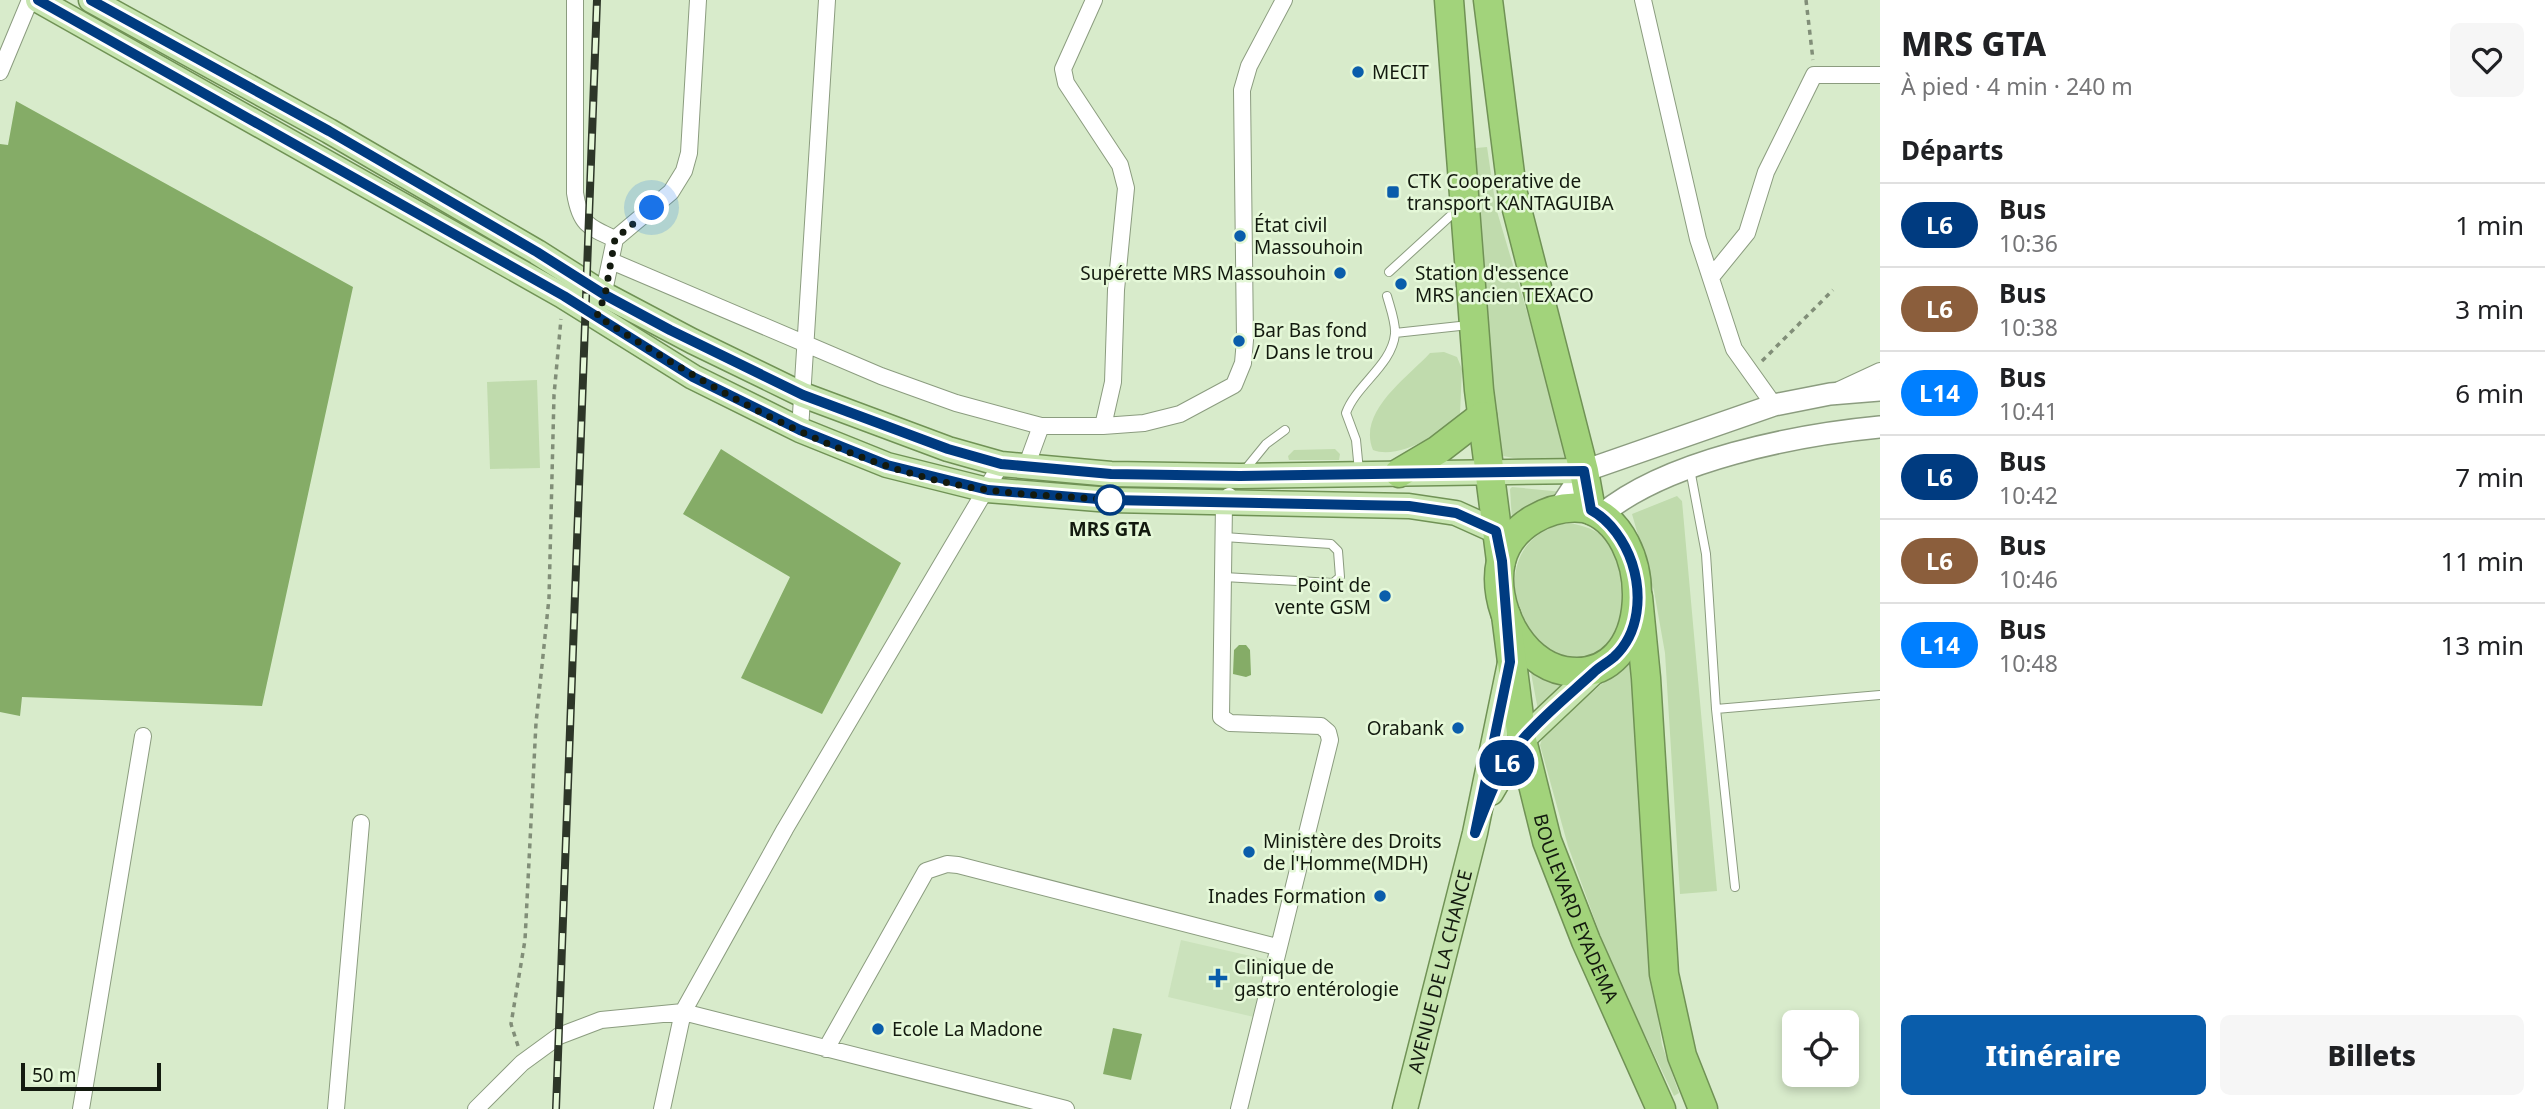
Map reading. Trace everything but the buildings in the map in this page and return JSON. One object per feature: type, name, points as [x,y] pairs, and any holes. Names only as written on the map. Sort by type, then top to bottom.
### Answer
[{"type":"highway","points":[[1449,0],[1482,416],[1502,561],[1506,615],[1525,649],[1539,662],[1567,671],[1596,670],[1615,656],[1624,644],[1635,620],[1638,597]]},
{"type":"highway","points":[[1488,0],[1512,191],[1596,513],[1629,554],[1638,597],[1646,678],[1664,974],[1682,1056],[1703,1109]]},
{"type":"highway","points":[[1399,472],[1438,450],[1482,416]]},
{"type":"highway","points":[[1502,561],[1522,529],[1538,516],[1559,509],[1596,513]]},
{"type":"highway","name":"BOULEVARD EYADEMA","points":[[1506,615],[1522,740],[1536,804],[1563,886],[1656,1104]]},
{"type":"main road","points":[[38,0],[564,296],[601,306],[803,395],[890,430],[1001,464],[1111,474],[1240,476],[1584,471],[1774,405],[1830,394],[1880,390]]},
{"type":"main road","points":[[91,0],[329,131],[537,252],[601,306],[693,377],[800,430],[887,465],[988,490],[1110,500],[1409,506],[1456,513],[1496,531]]},
{"type":"main road","points":[[1596,513],[1624,497],[1699,466],[1802,436],[1880,427]]},
{"type":"main road","points":[[1689,435],[1682,454],[1699,466]]},
{"type":"main road","points":[[1559,509],[1584,471]]},
{"type":"main road","points":[[1475,833],[1510,662]]},
{"type":"main road","points":[[1475,833],[1495,782],[1522,740],[1596,670]]},
{"type":"main road","name":"AVENUE DE LA CHANCE","points":[[1405,1109],[1475,833]]},
{"type":"street","points":[[0,72],[30,0]]},
{"type":"street","points":[[575,0],[575,193],[578,210],[588,226],[615,239]]},
{"type":"street","points":[[601,306],[615,239],[671,192],[684,171],[689,153],[698,0]]},
{"type":"street","points":[[800,430],[827,0]]},
{"type":"street","points":[[1094,0],[1063,69],[1066,83],[1120,165],[1126,188],[1116,290],[1113,382],[1103,425]]},
{"type":"street","points":[[611,261],[806,345],[956,403],[1041,425],[1144,423],[1180,414],[1234,385],[1238,377],[1245,340],[1242,90],[1250,66],[1284,0]]},
{"type":"street","points":[[1643,0],[1698,239],[1734,349],[1774,405]]},
{"type":"street","points":[[1712,276],[1747,233],[1766,172],[1814,75],[1880,75]]},
{"type":"street","points":[[1830,394],[1880,371]]},
{"type":"street","points":[[1026,467],[1041,425]]},
{"type":"street","points":[[662,1109],[683,1012],[785,829],[1001,464]]},
{"type":"street","points":[[1239,1109],[1330,736],[1321,726],[1230,723],[1222,717],[1224,504],[1240,476]]},
{"type":"street","points":[[81,1109],[143,736]]},
{"type":"street","points":[[336,1109],[361,823]]},
{"type":"street","points":[[826,1049],[926,871],[936,866],[958,865],[1278,947]]},
{"type":"street","points":[[476,1109],[522,1063],[559,1036],[601,1020],[683,1012],[826,1049],[1015,1103],[1066,1109]]},
{"type":"lane","points":[[1389,272],[1464,204]]},
{"type":"lane","points":[[1359,474],[1356,440],[1346,413],[1351,399],[1390,351],[1395,333],[1387,296]]},
{"type":"lane","points":[[1395,333],[1474,325]]},
{"type":"lane","points":[[1240,476],[1266,444],[1285,430]]},
{"type":"lane","points":[[1699,466],[1716,709],[1735,887]]},
{"type":"lane","points":[[1224,537],[1331,544],[1338,551],[1340,577],[1333,583],[1224,577]]},
{"type":"lane","points":[[1716,709],[1880,695]]},
{"type":"path","points":[[1806,0],[1814,75]]},
{"type":"path","points":[[1753,374],[1762,360],[1833,290]]},
{"type":"path","points":[[522,1063],[512,1024],[525,940],[536,723],[549,598],[554,395],[564,296]]},
{"type":"shaded area","points":[[16,101],[353,287],[262,706],[22,697],[20,716],[0,712],[0,144],[8,145]]},
{"type":"shaded area","points":[[1487,147],[1496,208],[1546,376],[1577,459],[1534,462],[1498,455],[1482,267],[1476,148]]},
{"type":"shaded area","points":[[1444,352],[1457,357],[1462,369],[1460,414],[1443,429],[1408,448],[1384,452],[1373,450],[1370,436],[1378,409],[1430,353]]},
{"type":"shaded area","points":[[537,380],[540,468],[490,469],[487,382]]},
{"type":"shaded area","points":[[721,449],[901,563],[822,714],[741,678],[790,577],[683,514]]},
{"type":"shaded area","points":[[1335,449],[1340,454],[1339,460],[1289,460],[1288,456],[1294,450]]},
{"type":"shaded area","points":[[1512,487],[1563,492],[1512,520]]},
{"type":"shaded area","points":[[1677,496],[1682,501],[1717,891],[1680,894],[1665,653],[1654,591],[1632,514]]},
{"type":"shaded area","points":[[1567,523],[1588,528],[1603,536],[1620,562],[1623,595],[1621,633],[1591,657],[1567,659],[1546,649],[1529,631],[1518,606],[1515,580],[1521,555],[1538,535]]},
{"type":"shaded area","points":[[1239,645],[1246,645],[1250,650],[1251,675],[1246,677],[1233,674],[1234,650]]},
{"type":"shaded area","points":[[1633,657],[1650,963],[1662,1045],[1679,1093],[1674,1096],[1610,962],[1568,846],[1540,745],[1544,734]]},
{"type":"shaded area","points":[[1531,673],[1564,685],[1538,710]]},
{"type":"shaded area","name":"Clinique de gastro entérologie","points":[[1181,940],[1268,960],[1254,1017],[1168,997]]},
{"type":"shaded area","points":[[1113,1028],[1142,1034],[1131,1080],[1103,1074]]},
{"type":"railway","points":[[556,1109],[597,0]]},
{"type":"bus line","name":"L6","points":[[38,0],[564,296],[693,377],[800,430],[887,465],[988,490],[1110,500],[1409,506],[1456,513],[1496,531],[1502,561],[1501,581],[1510,662],[1475,833],[1495,782],[1522,740],[1596,670],[1615,656],[1631,633],[1638,597],[1635,572],[1617,533],[1601,515],[1591,510],[1584,471],[1240,476],[1111,474],[1001,464],[948,449],[890,430],[803,395],[670,330],[605,295],[537,252],[329,131],[91,0]]},
{"type":"place","name":"MECIT","points":[[1358,72]]},
{"type":"place","name":"CTK Cooperative de transport KANTAGUIBA","points":[[1393,192]]},
{"type":"place","name":"État civil Massouhoin","points":[[1240,236]]},
{"type":"place","name":"Supérette MRS Massouhoin","points":[[1340,273]]},
{"type":"place","name":"Station d'essence MRS ancien TEXACO","points":[[1401,284]]},
{"type":"place","name":"Bar Bas fond / Dans le trou","points":[[1239,341]]},
{"type":"place","name":"MRS GTA","points":[[1110,500]]},
{"type":"place","name":"Point de vente GSM","points":[[1385,596]]},
{"type":"place","name":"Orabank","points":[[1458,728]]},
{"type":"place","name":"Ministère des Droits de l'Homme(MDH)","points":[[1249,852]]},
{"type":"place","name":"Inades Formation","points":[[1380,896]]},
{"type":"place","name":"Clinique de gastro entérologie","points":[[1218,978]]},
{"type":"place","name":"Ecole La Madone","points":[[878,1029]]},
{"type":"route","points":[[652,208],[615,239],[605,295],[597,316],[693,377],[800,430],[887,465],[988,490],[1110,500]]}]
